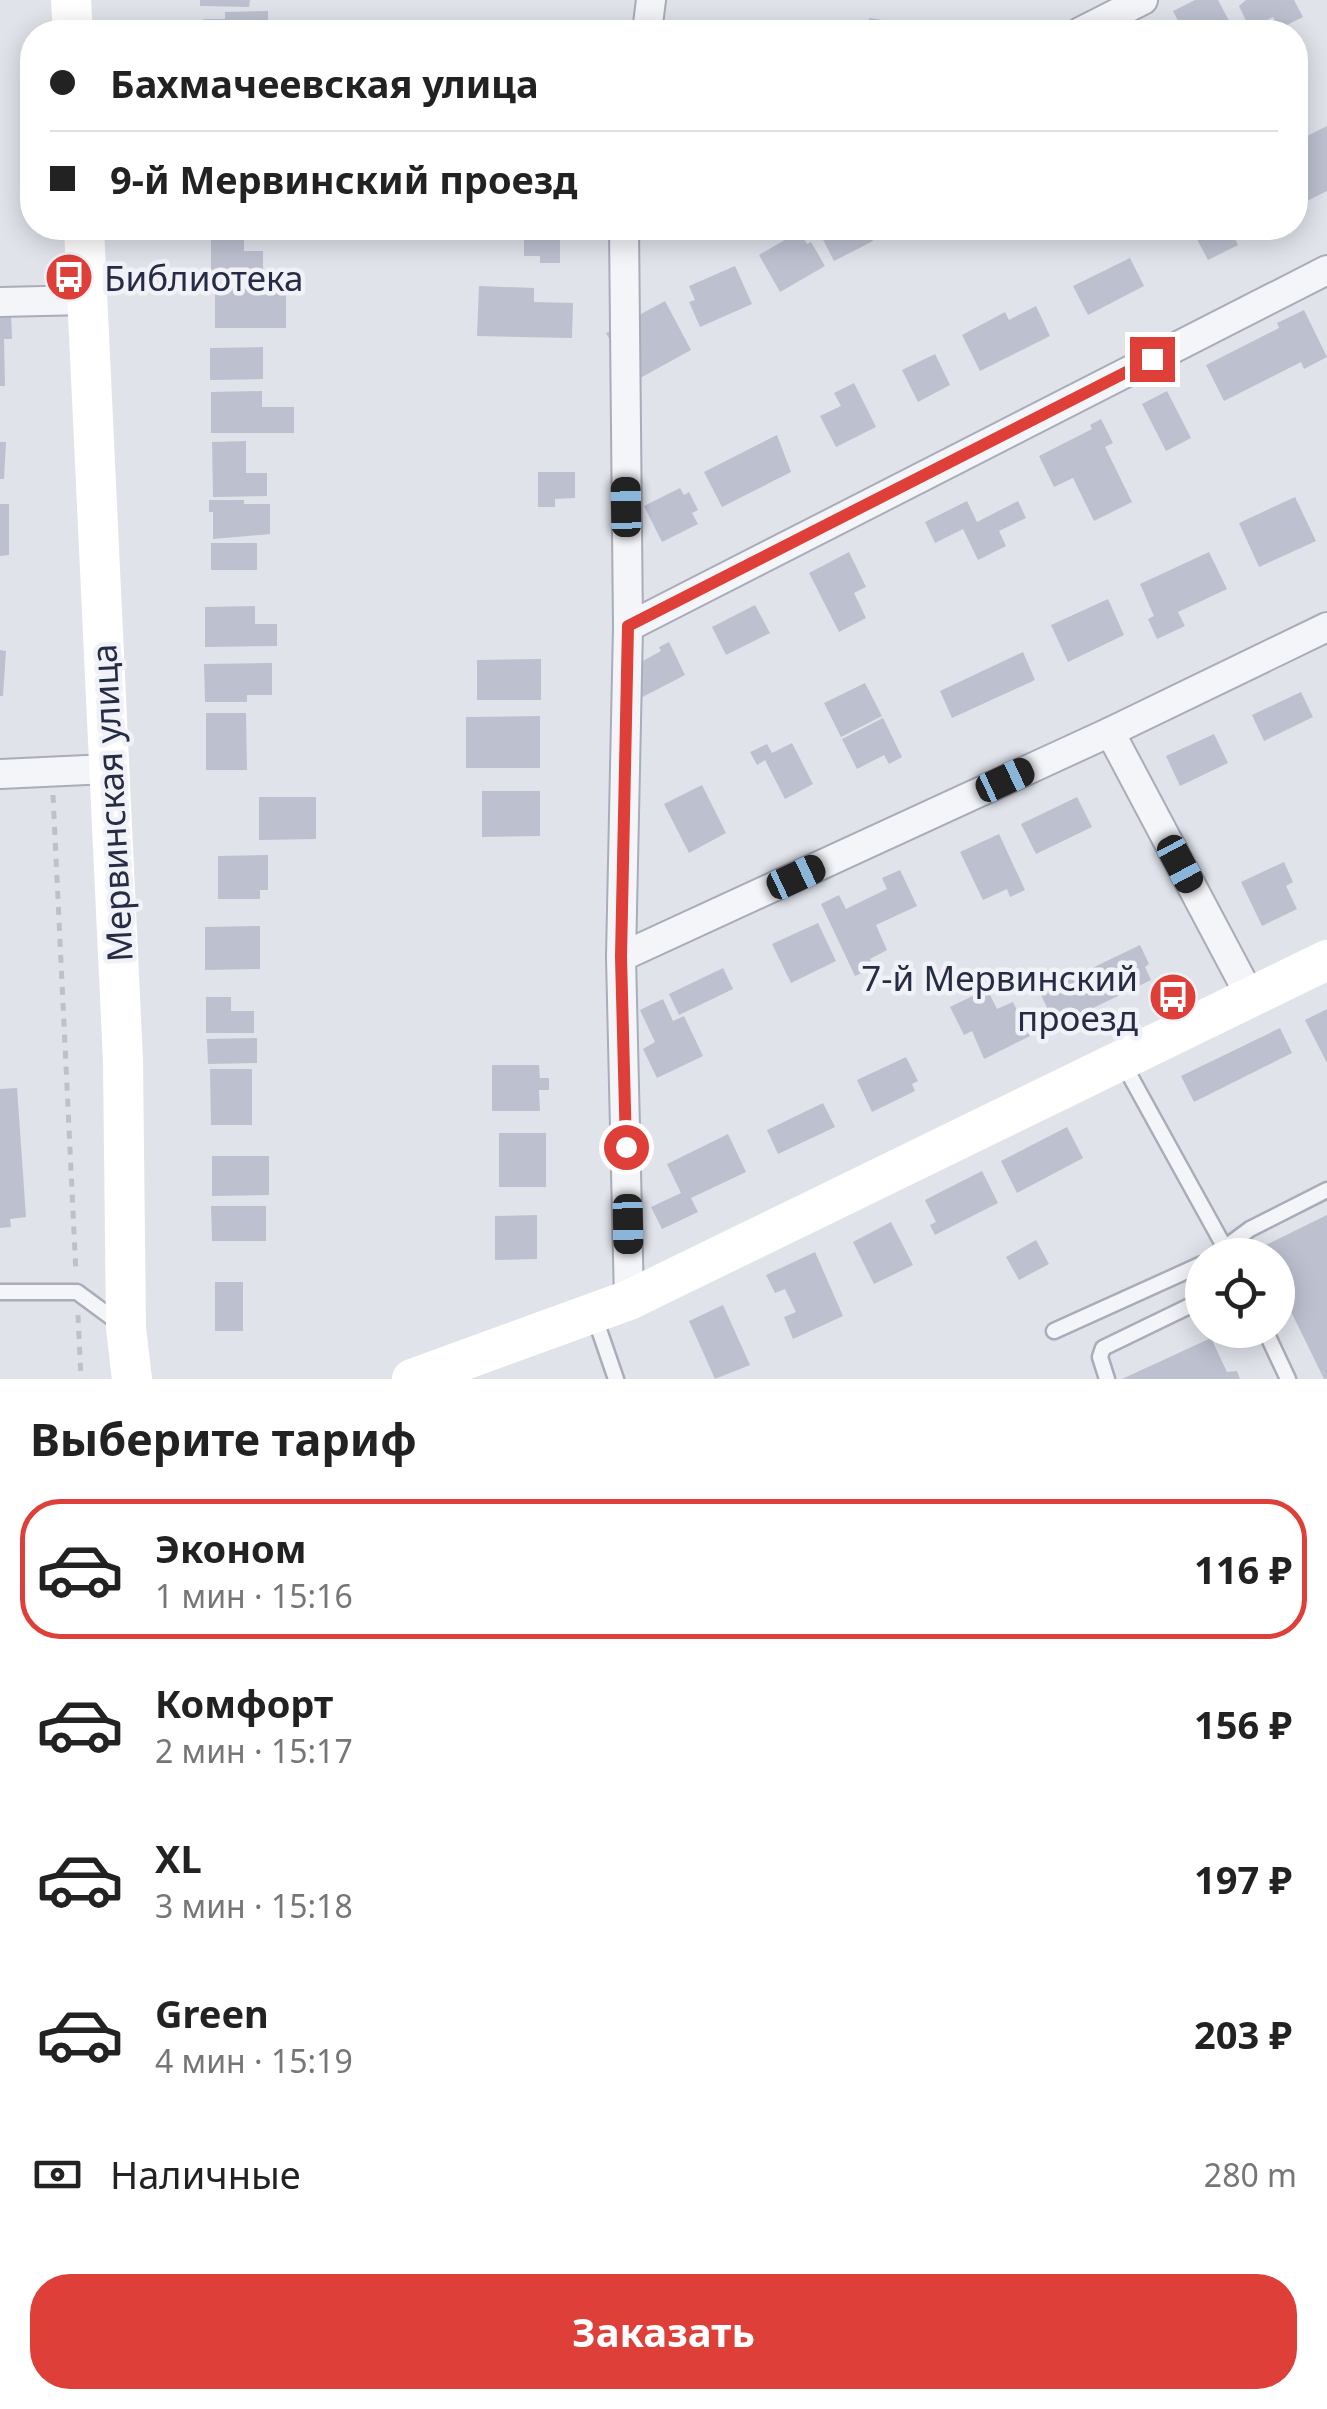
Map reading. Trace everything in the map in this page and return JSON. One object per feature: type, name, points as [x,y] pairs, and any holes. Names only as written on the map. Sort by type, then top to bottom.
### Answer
[{"type":"street","points":[[1103,20],[1142,0]]},
{"type":"street","name":"Мервинская улица","points":[[85,240],[123,1061],[126,1328],[132,1379]]},
{"type":"street","points":[[611,1307],[628,626],[624,240]]},
{"type":"street","points":[[628,626],[1327,270]]},
{"type":"street","points":[[0,302],[88,300]]},
{"type":"street","points":[[621,957],[1110,732],[1327,627]]},
{"type":"street","points":[[1110,732],[1250,996]]},
{"type":"street","points":[[0,774],[108,770]]},
{"type":"street","points":[[412,1379],[611,1307],[1327,960]]},
{"type":"lane","points":[[1122,1061],[1217,1238]]},
{"type":"lane","points":[[1240,1238],[1327,1190]]},
{"type":"lane","points":[[1054,1332],[1185,1272]]},
{"type":"lane","points":[[0,1292],[76,1292],[126,1328]]},
{"type":"lane","points":[[611,1307],[616,1379]]},
{"type":"lane","points":[[1106,1379],[1100,1357],[1103,1348],[1185,1308]]},
{"type":"lane","points":[[1273,1348],[1288,1379]]},
{"type":"path","points":[[52,772],[81,1379]]},
{"type":"building","points":[[200,0],[250,0],[249,7],[200,6]]},
{"type":"building","points":[[1195,0],[1218,0],[1229,20],[1178,20],[1173,11]]},
{"type":"building","points":[[1246,0],[1294,0],[1303,17],[1246,20],[1239,6]]},
{"type":"building","points":[[268,11],[268,20],[203,20],[225,19],[225,12]]},
{"type":"building","points":[[1327,126],[1327,191],[1308,200],[1308,136]]},
{"type":"building","points":[[211,240],[244,240],[244,251],[263,251],[263,275],[211,276]]},
{"type":"building","points":[[524,240],[560,240],[560,263],[540,263],[540,256],[524,256]]},
{"type":"building","points":[[785,240],[805,240],[807,244],[811,242],[825,266],[780,292],[759,255]]},
{"type":"building","points":[[823,240],[873,241],[834,261]]},
{"type":"building","points":[[1197,240],[1236,240],[1238,245],[1208,260]]},
{"type":"building","points":[[1130,258],[1144,286],[1088,315],[1073,286]]},
{"type":"building","points":[[735,266],[752,304],[700,327],[689,302],[695,300],[689,286]]},
{"type":"building","points":[[215,286],[286,286],[286,328],[215,328]]},
{"type":"building","points":[[479,286],[534,288],[534,302],[573,303],[572,338],[477,336]]},
{"type":"building","points":[[665,301],[691,350],[633,382],[606,333]]},
{"type":"building","points":[[1036,306],[1050,336],[980,371],[962,335],[1005,312],[1009,320]]},
{"type":"building","points":[[1304,310],[1327,357],[1304,369],[1301,362],[1224,401],[1206,365],[1279,328],[1277,323]]},
{"type":"building","points":[[0,312],[11,312],[12,339],[4,339],[5,386],[0,386]]},
{"type":"building","points":[[263,347],[263,379],[210,380],[210,348]]},
{"type":"building","points":[[935,354],[950,385],[918,402],[902,370]]},
{"type":"building","points":[[854,383],[876,427],[836,447],[820,416],[841,406],[834,393]]},
{"type":"building","points":[[262,391],[262,407],[294,407],[294,433],[211,433],[211,392]]},
{"type":"building","points":[[1167,391],[1191,438],[1166,451],[1142,404]]},
{"type":"building","points":[[1101,419],[1113,443],[1105,447],[1132,502],[1094,521],[1073,478],[1054,487],[1039,456],[1092,429],[1090,425]]},
{"type":"building","points":[[777,435],[791,472],[722,507],[704,472]]},
{"type":"building","points":[[246,441],[246,473],[267,473],[267,496],[213,497],[212,442]]},
{"type":"building","points":[[0,442],[6,442],[4,479],[0,479]]},
{"type":"building","points":[[538,472],[575,472],[575,498],[555,499],[555,507],[538,507]]},
{"type":"building","points":[[680,488],[684,495],[689,492],[698,510],[692,513],[698,524],[662,542],[644,506]]},
{"type":"building","points":[[1295,497],[1316,541],[1259,567],[1239,523]]},
{"type":"building","points":[[209,500],[270,504],[270,534],[213,539]]},
{"type":"building","points":[[967,501],[977,522],[1018,501],[1026,518],[999,531],[1006,546],[978,560],[963,529],[935,543],[925,522]]},
{"type":"building","points":[[0,504],[9,504],[9,555],[0,556]]},
{"type":"building","points":[[211,543],[257,543],[257,570],[211,570]]},
{"type":"building","points":[[849,552],[866,587],[854,593],[866,618],[839,632],[809,573]]},
{"type":"building","points":[[1209,552],[1227,589],[1178,612],[1185,626],[1157,639],[1148,619],[1154,616],[1140,584]]},
{"type":"building","points":[[1108,599],[1124,635],[1068,662],[1051,625]]},
{"type":"building","points":[[755,605],[770,633],[726,655],[712,627]]},
{"type":"building","points":[[255,606],[255,624],[277,624],[277,646],[205,647],[205,607]]},
{"type":"building","points":[[669,642],[685,675],[631,703],[617,675],[661,651],[659,647]]},
{"type":"building","points":[[0,650],[6,651],[3,696],[0,696]]},
{"type":"building","points":[[1023,652],[1035,680],[952,718],[940,691]]},
{"type":"building","points":[[541,659],[541,700],[477,700],[477,660]]},
{"type":"building","points":[[272,663],[272,695],[247,695],[247,702],[205,702],[204,664]]},
{"type":"building","points":[[865,683],[882,716],[841,737],[824,703]]},
{"type":"building","points":[[1301,692],[1313,717],[1264,741],[1252,715]]},
{"type":"building","points":[[206,713],[246,713],[247,770],[206,770]]},
{"type":"building","points":[[540,716],[540,768],[466,768],[466,717]]},
{"type":"building","points":[[883,718],[902,757],[889,764],[884,755],[857,769],[842,739]]},
{"type":"building","points":[[1214,734],[1228,763],[1180,786],[1166,756]]},
{"type":"building","points":[[792,743],[813,784],[785,799],[765,760],[757,765],[750,752],[767,744],[772,753]]},
{"type":"building","points":[[702,785],[726,833],[689,853],[664,804]]},
{"type":"building","points":[[482,791],[540,791],[540,836],[482,837]]},
{"type":"building","points":[[259,797],[316,797],[316,839],[259,840]]},
{"type":"building","points":[[1077,797],[1092,827],[1036,854],[1021,824]]},
{"type":"building","points":[[999,834],[1025,890],[1010,897],[1007,889],[983,900],[960,852]]},
{"type":"building","points":[[268,855],[268,890],[260,890],[260,899],[218,899],[218,856]]},
{"type":"building","points":[[1284,862],[1293,882],[1286,886],[1297,909],[1262,926],[1241,882]]},
{"type":"building","points":[[900,870],[917,906],[876,925],[887,950],[870,959],[874,967],[855,976],[821,904],[839,895],[846,909],[887,889],[882,878]]},
{"type":"building","points":[[818,923],[836,961],[791,983],[772,944]]},
{"type":"building","points":[[260,926],[260,969],[205,970],[205,927]]},
{"type":"building","points":[[1140,945],[1151,980],[1056,1026],[1040,993]]},
{"type":"building","points":[[723,968],[733,989],[679,1015],[669,994]]},
{"type":"building","points":[[987,989],[997,1009],[1013,1002],[1030,1036],[984,1059],[972,1031],[964,1035],[950,1007]]},
{"type":"building","points":[[206,997],[231,997],[231,1011],[254,1011],[254,1033],[206,1033]]},
{"type":"building","points":[[663,999],[673,1021],[684,1016],[703,1056],[657,1078],[643,1049],[655,1042],[640,1010]]},
{"type":"building","points":[[1327,1009],[1327,1063],[1305,1020]]},
{"type":"building","points":[[1280,1028],[1292,1053],[1194,1102],[1181,1076]]},
{"type":"building","points":[[257,1038],[257,1063],[208,1064],[207,1039]]},
{"type":"building","points":[[906,1057],[918,1081],[912,1084],[915,1091],[872,1112],[857,1080]]},
{"type":"building","points":[[492,1065],[539,1065],[540,1078],[549,1078],[549,1090],[539,1090],[540,1111],[492,1111]]},
{"type":"building","points":[[210,1069],[252,1069],[252,1125],[211,1125]]},
{"type":"building","points":[[17,1088],[26,1217],[10,1219],[11,1227],[0,1228],[0,1089]]},
{"type":"building","points":[[823,1103],[835,1127],[778,1154],[767,1130]]},
{"type":"building","points":[[1067,1127],[1083,1158],[1017,1193],[1001,1161]]},
{"type":"building","points":[[499,1133],[546,1133],[546,1187],[499,1187]]},
{"type":"building","points":[[728,1134],[746,1172],[691,1198],[698,1212],[662,1229],[651,1207],[681,1193],[667,1164]]},
{"type":"building","points":[[212,1156],[269,1156],[269,1195],[212,1196]]},
{"type":"building","points":[[982,1171],[998,1203],[935,1235],[930,1225],[936,1222],[925,1200]]},
{"type":"building","points":[[211,1206],[266,1206],[266,1241],[212,1241]]},
{"type":"building","points":[[537,1215],[537,1259],[495,1260],[495,1216]]},
{"type":"building","points":[[1327,1215],[1327,1379],[1295,1320],[1295,1238],[1280,1238]]},
{"type":"building","points":[[891,1222],[913,1265],[874,1284],[853,1242]]},
{"type":"building","points":[[1036,1240],[1049,1264],[1019,1280],[1006,1257]]},
{"type":"building","points":[[815,1252],[843,1316],[793,1339],[784,1317],[796,1312],[785,1289],[775,1293],[766,1275]]},
{"type":"building","points":[[215,1282],[243,1282],[243,1331],[215,1331]]},
{"type":"building","points":[[723,1305],[750,1365],[715,1379],[689,1321]]},
{"type":"building","points":[[1189,1348],[1216,1348],[1227,1372],[1237,1371],[1240,1379],[1122,1379]]},
{"type":"place","name":"Библиотека","points":[[69,277]]},
{"type":"place","name":"7-й Мервинский проезд","points":[[1173,997]]},
{"type":"route","points":[[626,1147],[621,957],[628,626],[1152,359]]}]
